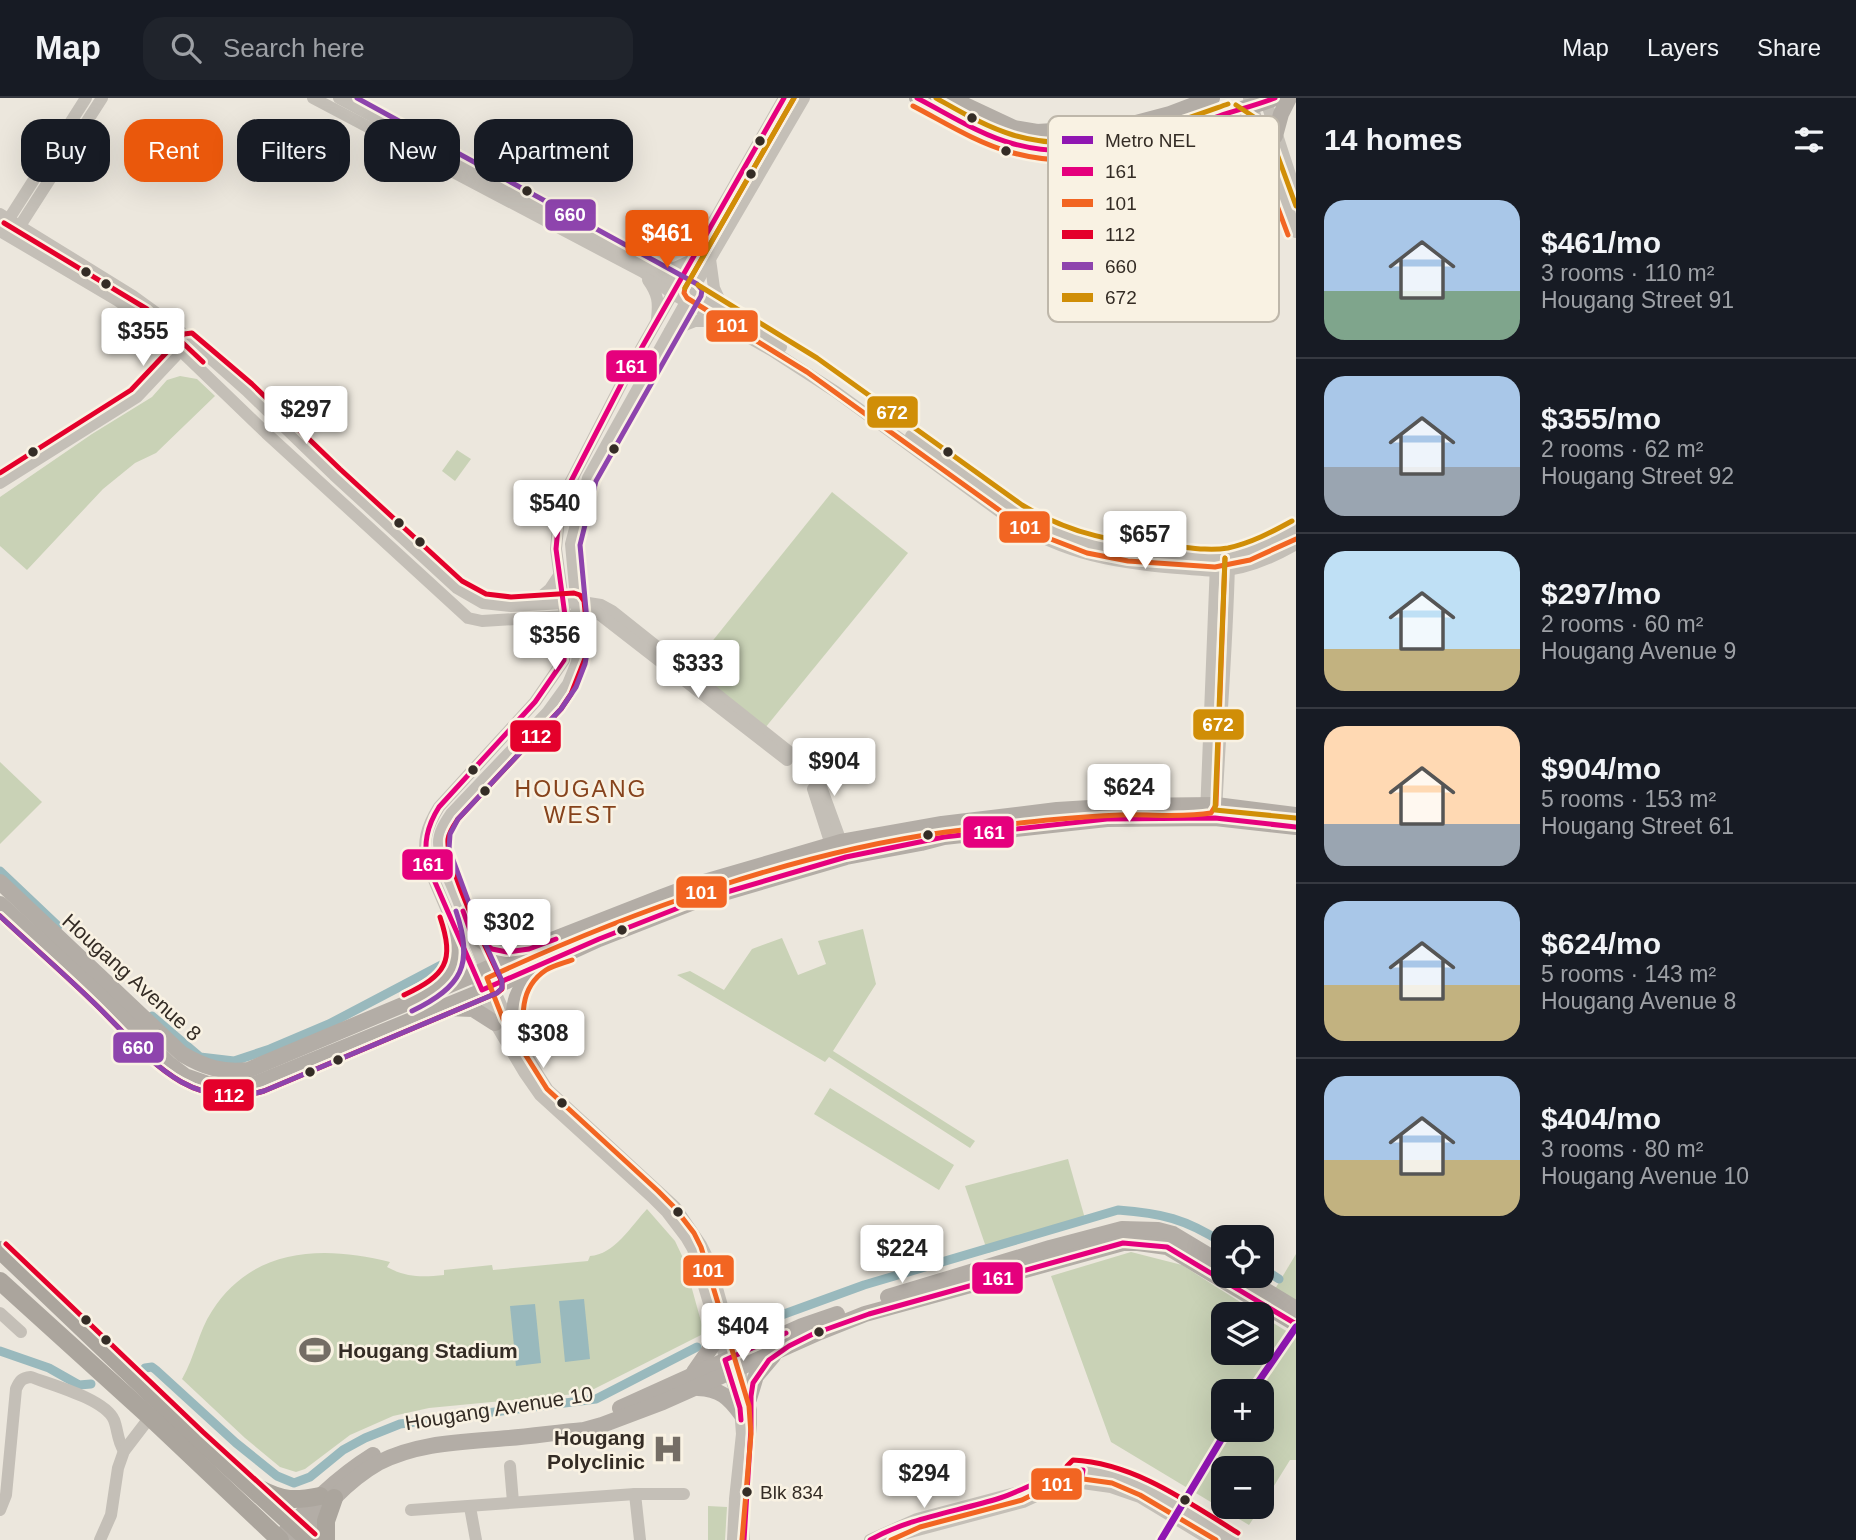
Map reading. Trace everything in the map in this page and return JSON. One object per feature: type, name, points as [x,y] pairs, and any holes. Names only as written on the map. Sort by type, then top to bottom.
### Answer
[{"type":"highway","points":[[0,1250],[247,1483],[293,1536]]},
{"type":"highway","points":[[0,1280],[150,1417],[293,1536]]},
{"type":"highway","points":[[247,1483],[275,1497],[296,1500],[327,1497],[326,1540]]},
{"type":"main road","points":[[917,98],[990,135],[1014,144],[1048,149]]},
{"type":"main road","points":[[950,98],[1014,128],[1048,131]]},
{"type":"main road","points":[[1162,116],[1212,98]]},
{"type":"main road","points":[[1279,117],[1289,98]]},
{"type":"main road","points":[[1220,116],[1261,100]]},
{"type":"main road","points":[[1231,112],[1237,116]]},
{"type":"main road","name":"Hougang Avenue 8","points":[[1211,811],[1296,827]]},
{"type":"main road","name":"Hougang Avenue 8","points":[[485,980],[529,949],[694,885],[839,851],[921,843],[944,837],[1056,824],[1211,811],[1296,816]]},
{"type":"main road","name":"Hougang Avenue 8","points":[[0,882],[43,935],[169,1064],[185,1076],[208,1084],[245,1088],[485,980],[538,965],[696,901],[839,851]]},
{"type":"main road","name":"Hougang Avenue 8","points":[[0,904],[43,935]]},
{"type":"main road","points":[[495,1023],[472,1009],[437,1000],[455,965],[464,934],[492,949],[529,949]]},
{"type":"main road","points":[[513,1030],[513,1003],[520,987],[538,965]]},
{"type":"main road","name":"Hougang Avenue 10","points":[[774,1346],[802,1326],[873,1301],[1122,1229],[1158,1230],[1173,1234],[1211,1257]]},
{"type":"main road","name":"Hougang Avenue 10","points":[[293,1536],[327,1497],[373,1466],[413,1450],[463,1442],[584,1430],[602,1425],[774,1346],[865,1314],[1112,1247],[1138,1242],[1167,1247],[1296,1324]]},
{"type":"main road","points":[[1262,1288],[1296,1309]]},
{"type":"main road","points":[[725,1312],[738,1328],[774,1346],[753,1382],[749,1399]]},
{"type":"main road","points":[[716,1329],[712,1346],[693,1382],[724,1394],[741,1414]]},
{"type":"street","points":[[86,98],[9,220],[4,234],[142,316],[468,618],[482,621],[543,617],[570,609]]},
{"type":"street","points":[[9,220],[102,98]]},
{"type":"street","points":[[339,98],[644,268],[721,317],[812,365],[1039,525],[1089,545],[1223,564],[1278,554],[1296,544]]},
{"type":"street","points":[[570,609],[558,577],[555,548],[559,517],[568,487],[625,377],[783,98]]},
{"type":"street","points":[[744,1540],[743,1500],[751,1424],[749,1399],[716,1329],[693,1250],[667,1212],[548,1090],[485,980],[425,855],[425,837],[429,823],[439,807],[549,685],[564,660],[573,635],[570,609],[571,544],[588,478],[710,259],[804,98]]},
{"type":"street","points":[[320,99],[644,268],[675,268],[692,260]]},
{"type":"street","points":[[1279,158],[1296,193]]},
{"type":"street","points":[[1279,174],[1296,232]]},
{"type":"street","points":[[9,220],[155,311],[246,390],[457,588],[483,603],[600,609]]},
{"type":"street","points":[[710,259],[721,317]]},
{"type":"street","points":[[644,268],[659,304],[657,323]]},
{"type":"street","points":[[670,331],[695,321],[721,317]]},
{"type":"street","points":[[0,483],[137,397],[190,341]]},
{"type":"street","points":[[1223,564],[1296,529]]},
{"type":"street","points":[[1211,811],[1223,564]]},
{"type":"street","points":[[572,576],[600,609],[651,653],[799,770],[815,792],[839,851]]},
{"type":"street","points":[[533,604],[550,589],[558,577]]},
{"type":"street","points":[[573,635],[600,609]]},
{"type":"street","points":[[543,617],[573,635]]},
{"type":"street","points":[[485,980],[495,1023],[540,1096],[675,1207],[686,1220],[710,1263],[725,1312],[741,1414],[733,1540]]},
{"type":"street","points":[[0,1313],[21,1332]]},
{"type":"street","points":[[0,1510],[6,1495],[16,1389],[24,1378],[31,1377],[59,1387],[102,1406],[115,1421],[118,1442],[124,1451]]},
{"type":"street","points":[[100,1540],[111,1515],[118,1468],[124,1451],[150,1417]]},
{"type":"street","points":[[510,1466],[513,1502]]},
{"type":"street","points":[[870,1540],[917,1519],[1019,1492],[1045,1479],[1075,1469],[1114,1475],[1144,1487],[1233,1540]]},
{"type":"street","points":[[887,1540],[931,1525],[1023,1502],[1068,1481],[1111,1487],[1140,1497],[1211,1540]]},
{"type":"street","points":[[635,1494],[640,1540]]},
{"type":"street","points":[[411,1510],[635,1494],[684,1494]]},
{"type":"street","points":[[470,1507],[476,1540]]},
{"type":"green space","points":[[180,376],[197,379],[215,396],[156,453],[135,463],[103,489],[27,570],[0,546],[0,497],[152,397],[167,380]]},
{"type":"green space","points":[[457,450],[471,459],[455,481],[442,471]]},
{"type":"green space","points":[[832,492],[908,553],[765,728],[690,669]]},
{"type":"green space","points":[[0,762],[42,802],[0,844]]},
{"type":"green space","points":[[863,929],[876,984],[833,1051],[975,1141],[970,1148],[829,1057],[825,1062],[677,975],[690,971],[724,990],[752,949],[782,938],[798,975],[826,964],[818,941]]},
{"type":"green space","points":[[830,1088],[954,1165],[939,1190],[814,1114]]},
{"type":"green space","points":[[1068,1159],[1086,1222],[988,1253],[965,1186]]},
{"type":"green space","points":[[647,1209],[675,1241],[684,1260],[702,1325],[701,1335],[594,1389],[575,1394],[429,1408],[393,1416],[350,1435],[305,1469],[296,1472],[280,1467],[182,1379],[212,1311],[229,1290],[248,1274],[269,1263],[291,1256],[340,1253],[390,1262],[387,1267],[394,1271],[422,1276],[444,1275],[444,1270],[492,1265],[493,1270],[588,1261],[590,1256],[615,1245]]},
{"type":"green space","points":[[1131,1252],[1182,1265],[1211,1283],[1211,1288],[1218,1288],[1240,1302],[1211,1302],[1211,1365],[1274,1365],[1274,1323],[1296,1337],[1296,1460],[1290,1460],[1274,1486],[1274,1456],[1211,1456],[1211,1502],[1111,1442],[1051,1276]]},
{"type":"green space","points":[[1296,1254],[1296,1301],[1275,1289]]},
{"type":"green space","points":[[708,1506],[727,1507],[725,1540],[708,1540]]},
{"type":"green space","points":[[1239,1519],[1253,1519],[1249,1525]]},
{"type":"water","points":[[584,1299],[590,1359],[565,1362],[559,1301]]},
{"type":"water","points":[[535,1304],[541,1363],[516,1366],[510,1306]]},
{"type":"waterway","points":[[0,871],[58,926]]},
{"type":"waterway","points":[[152,1016],[200,1057],[234,1061],[329,1024],[445,963]]},
{"type":"waterway","points":[[754,1325],[864,1285],[1118,1210],[1173,1219],[1211,1236]]},
{"type":"waterway","points":[[1274,1276],[1279,1279]]},
{"type":"waterway","points":[[145,1368],[152,1367],[156,1370],[236,1443],[277,1476],[294,1483],[310,1477],[343,1450],[400,1424],[596,1399],[697,1347]]},
{"type":"waterway","points":[[0,1351],[49,1368],[79,1385],[91,1384]]},
{"type":"metro line","name":"NEL","points":[[1260,1379],[1296,1327]]},
{"type":"metro line","name":"NEL","points":[[1161,1540],[1220,1442]]},
{"type":"transit line","name":"660","points":[[0,916],[80,989],[147,1056],[187,1085],[210,1093],[235,1096],[264,1091],[497,993],[502,988],[502,981],[479,930],[449,849],[450,834],[458,819],[561,709],[576,687],[585,664],[589,642],[580,545],[596,481],[702,290],[697,284],[357,98]]},
{"type":"transit line","name":"161","points":[[784,98],[625,377],[568,487],[559,517],[556,549],[566,623],[564,660],[535,702],[439,807],[429,828],[426,843],[428,866],[482,990],[599,939],[696,901],[846,857],[944,837],[1107,819],[1215,818],[1296,827]]},
{"type":"transit line","name":"101","points":[[794,98],[685,288],[687,298],[807,372],[1035,533],[1087,553],[1128,561],[1215,567],[1250,560],[1296,539]]},
{"type":"transit line","name":"672","points":[[685,288],[794,98]]},
{"type":"transit line","name":"161","points":[[917,98],[1001,140],[1048,150]]},
{"type":"transit line","name":"672","points":[[936,98],[1003,132],[1048,142]]},
{"type":"transit line","name":"161","points":[[1220,116],[1275,98]]},
{"type":"transit line","name":"672","points":[[1193,116],[1228,104]]},
{"type":"transit line","name":"672","points":[[1236,105],[1252,116]]},
{"type":"transit line","name":"101","points":[[913,106],[997,148],[1048,159]]},
{"type":"transit line","name":"672","points":[[1279,159],[1296,206]]},
{"type":"transit line","name":"101","points":[[1279,211],[1288,235]]},
{"type":"transit line","name":"112","points":[[4,223],[147,309],[203,362]]},
{"type":"transit line","name":"672","points":[[698,285],[817,358],[1022,505],[1059,524],[1095,536],[1214,549],[1245,543],[1292,521]]},
{"type":"transit line","name":"112","points":[[0,473],[131,390],[184,334],[192,333],[252,384],[462,581],[486,594],[511,597],[574,593],[580,595],[584,601],[587,631],[586,656],[571,694],[561,709],[458,819],[448,839],[453,869],[460,889],[502,982],[502,989],[497,993],[264,1091],[235,1096],[210,1093],[187,1085],[147,1056],[80,989],[0,916]]},
{"type":"transit line","name":"101","points":[[742,1540],[751,1434],[749,1406],[701,1247],[674,1207],[547,1089],[503,1019],[487,978],[653,909],[770,870],[829,855],[946,832],[1033,822],[1099,816],[1211,813],[1216,805],[1225,558]]},
{"type":"transit line","name":"672","points":[[1225,558],[1215,810],[1296,818]]},
{"type":"transit line","name":"660","points":[[412,1011],[442,993],[460,972],[464,946],[456,911]]},
{"type":"transit line","name":"161","points":[[463,911],[471,933],[492,949],[507,952],[529,949],[556,939]]},
{"type":"transit line","name":"112","points":[[404,995],[429,981],[443,965],[447,945],[440,917]]},
{"type":"transit line","name":"101","points":[[530,1045],[523,1014],[531,985],[546,970],[572,960]]},
{"type":"transit line","name":"161","points":[[744,1540],[753,1383],[769,1360],[813,1334],[869,1314],[1123,1243],[1167,1247],[1296,1324]]},
{"type":"transit line","name":"112","points":[[6,1244],[203,1432],[315,1534]]},
{"type":"transit line","name":"161","points":[[741,1420],[740,1408],[725,1360],[786,1333]]},
{"type":"transit line","name":"112","points":[[1065,1481],[1067,1466],[1073,1460],[1117,1468],[1160,1486],[1238,1533]]},
{"type":"transit line","name":"161","points":[[870,1540],[918,1520],[1000,1498],[1051,1476],[1083,1470],[1081,1482]]},
{"type":"transit line","name":"101","points":[[891,1540],[920,1527],[1022,1500],[1048,1487],[1076,1478],[1112,1483],[1140,1495],[1216,1540]]},
{"type":"place","name":"Hougang Stadium","points":[[315,1350]]},
{"type":"place","name":"Hougang Polyclinic","points":[[668,1449]]},
{"type":"place","name":"Blk 834","points":[[747,1492]]},
{"type":"district","name":"HOUGANG WEST","points":[[581,802]]}]
